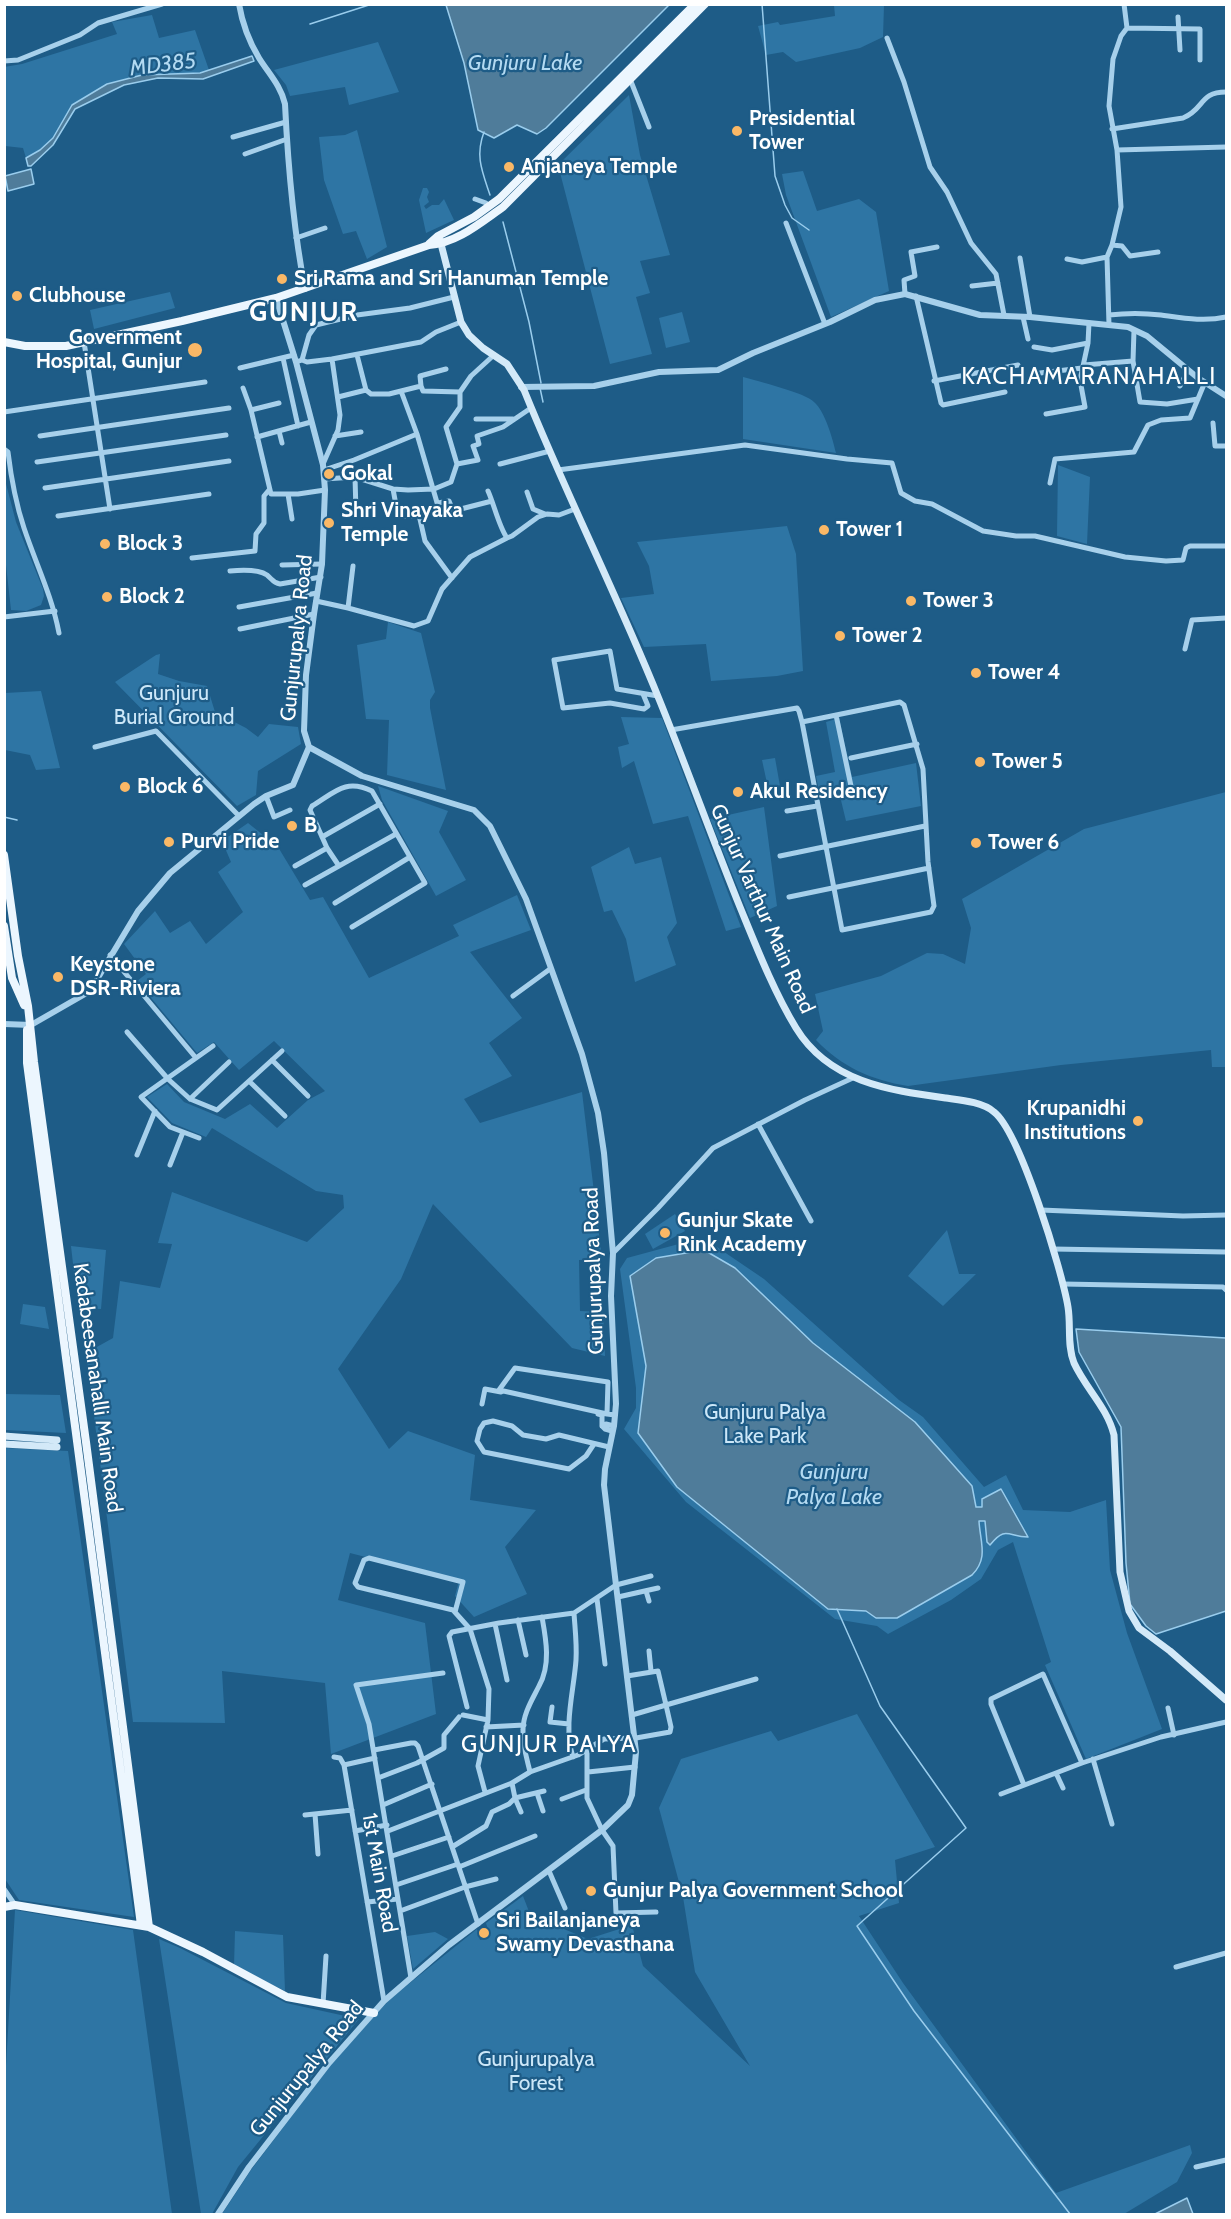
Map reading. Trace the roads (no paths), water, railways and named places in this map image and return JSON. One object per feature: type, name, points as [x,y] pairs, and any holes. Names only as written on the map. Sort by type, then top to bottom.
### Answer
[{"type":"main road","points":[[4,342],[25,346],[59,347],[276,298],[440,240],[488,208],[586,114],[695,4]]},
{"type":"main road","points":[[440,240],[464,234],[502,207],[705,4]]},
{"type":"main road","name":"Gunjur Varthur Main Road","points":[[440,240],[461,322],[469,335],[507,364],[531,408],[659,698],[698,805],[751,934],[796,1028],[823,1060],[855,1077],[890,1090],[956,1100],[988,1108],[996,1113],[1016,1148],[1041,1210],[1063,1284],[1074,1363],[1104,1410],[1114,1435],[1120,1572],[1128,1611],[1139,1628],[1170,1651],[1227,1700]]},
{"type":"main road","name":"Kadabeesanahalli Main Road","points":[[4,855],[29,1025],[27,1063],[82,1443],[145,1926]]},
{"type":"main road","name":"Kadabeesanahalli Main Road","points":[[4,926],[12,978],[23,1001],[29,1025]]},
{"type":"main road","points":[[4,1436],[57,1443],[4,1444]]},
{"type":"main road","points":[[4,1907],[15,1905],[145,1926],[203,1952],[287,1997],[374,2013]]},
{"type":"street","points":[[4,62],[18,60],[70,39],[98,23],[162,4]]},
{"type":"street","points":[[239,4],[254,48],[283,94],[289,184],[296,238],[306,288]]},
{"type":"street","points":[[1109,325],[1107,257],[1121,214],[1117,150],[1109,106],[1113,59],[1121,36],[1127,28],[1124,4]]},
{"type":"street","points":[[1178,17],[1180,50]]},
{"type":"street","points":[[1127,28],[1200,28],[1200,60]]},
{"type":"street","points":[[887,38],[904,82],[930,167],[947,192],[971,243],[992,268],[998,283],[1004,315]]},
{"type":"street","points":[[630,79],[649,127]]},
{"type":"street","points":[[1112,129],[1183,118],[1191,115],[1209,94],[1227,92]]},
{"type":"street","points":[[233,137],[286,122]]},
{"type":"street","points":[[245,154],[287,139]]},
{"type":"street","points":[[1117,150],[1227,147]]},
{"type":"street","points":[[476,200],[486,203],[488,208]]},
{"type":"street","points":[[786,224],[825,324]]},
{"type":"street","points":[[296,238],[324,228]]},
{"type":"street","points":[[1112,246],[1122,246],[1130,256],[1158,252]]},
{"type":"street","points":[[905,294],[904,280],[915,276],[911,252],[937,247]]},
{"type":"street","points":[[1067,259],[1082,262],[1107,257]]},
{"type":"street","points":[[1020,258],[1028,339]]},
{"type":"street","points":[[972,286],[998,283]]},
{"type":"street","points":[[521,387],[594,386],[659,372],[718,370],[753,352],[825,324],[875,300],[905,294],[980,315],[1004,315],[1131,328],[1147,336],[1205,382],[1227,396]]},
{"type":"street","points":[[916,296],[938,399],[943,405],[1005,392]]},
{"type":"street","points":[[297,359],[316,325],[357,315],[410,308],[454,297]]},
{"type":"street","name":"Gunjurupalya Road","points":[[218,2214],[249,2167],[328,2063],[384,2001],[478,1924],[602,1830],[630,1801],[636,1738],[604,1480],[613,1428],[611,1415],[611,1296],[613,1253],[604,1153],[598,1113],[587,1068],[526,899],[498,841],[482,816],[474,810],[362,776],[309,747],[305,739],[306,675],[321,577],[326,490],[323,468],[310,422],[297,359],[276,298]]},
{"type":"street","points":[[1109,315],[1128,313],[1212,320],[1227,317]]},
{"type":"street","points":[[1128,313],[1138,399],[1142,403],[1167,404],[1198,399]]},
{"type":"street","points":[[240,368],[283,358],[307,362],[357,356],[421,342],[436,332],[461,322]]},
{"type":"street","points":[[1046,414],[1084,407],[1080,380],[1088,343],[1089,323]]},
{"type":"street","points":[[84,342],[110,509]]},
{"type":"street","points":[[1034,347],[1052,350],[1088,343]]},
{"type":"street","points":[[324,479],[355,477],[393,489],[434,489],[451,482],[457,464],[446,427],[460,407],[460,392],[471,376],[494,355]]},
{"type":"street","points":[[357,356],[366,390],[371,394],[389,394],[421,386]]},
{"type":"street","points":[[283,358],[298,426]]},
{"type":"street","points":[[332,359],[340,415],[323,468],[335,467],[417,434]]},
{"type":"street","points":[[1040,373],[1133,361]]},
{"type":"street","points":[[934,381],[1018,365]]},
{"type":"street","points":[[446,369],[420,376],[423,391],[460,392]]},
{"type":"street","points":[[1180,386],[1188,369]]},
{"type":"street","points":[[4,412],[205,382]]},
{"type":"street","points":[[1050,483],[1055,459],[1134,452],[1148,425],[1161,420],[1190,418],[1205,382]]},
{"type":"street","points":[[243,388],[269,490],[273,495],[326,490]]},
{"type":"street","points":[[338,397],[366,390]]},
{"type":"street","points":[[393,489],[398,516],[419,515],[435,510],[438,503],[401,391]]},
{"type":"street","points":[[250,410],[279,403]]},
{"type":"street","points":[[40,436],[229,408]]},
{"type":"street","points":[[457,464],[478,459],[473,446],[479,444],[477,436],[493,432],[531,408]]},
{"type":"street","points":[[476,419],[513,419]]},
{"type":"street","points":[[257,437],[310,422]]},
{"type":"street","points":[[1213,423],[1215,446],[1227,446]]},
{"type":"street","points":[[279,431],[282,442]]},
{"type":"street","points":[[335,436],[361,432]]},
{"type":"street","points":[[37,462],[226,435]]},
{"type":"street","points":[[558,470],[745,445],[891,463],[901,492],[915,501],[932,504],[983,531],[1016,536],[1035,536],[1125,557],[1166,561],[1183,560],[1186,548],[1190,546],[1227,546]]},
{"type":"street","points":[[4,449],[8,452],[7,459],[24,527],[55,611],[59,633]]},
{"type":"street","points":[[500,464],[550,451]]},
{"type":"street","points":[[45,488],[229,461]]},
{"type":"street","points":[[335,467],[337,477]]},
{"type":"street","points":[[355,477],[356,512]]},
{"type":"street","points":[[192,558],[255,551],[256,534],[264,523],[264,496],[269,490]]},
{"type":"street","points":[[488,491],[507,538]]},
{"type":"street","points":[[527,492],[533,509],[559,516],[575,509]]},
{"type":"street","points":[[58,516],[209,494]]},
{"type":"street","points":[[288,494],[292,519]]},
{"type":"street","points":[[438,503],[449,501],[453,511],[492,501]]},
{"type":"street","points":[[316,602],[414,626],[428,621],[442,589],[470,557],[512,536],[534,519],[548,514]]},
{"type":"street","points":[[419,515],[425,541],[452,578]]},
{"type":"street","points":[[282,565],[322,564]]},
{"type":"street","points":[[348,608],[352,566]]},
{"type":"street","points":[[230,571],[265,574],[275,584],[321,577]]},
{"type":"street","points":[[239,607],[317,593]]},
{"type":"street","points":[[4,617],[55,611]]},
{"type":"street","points":[[240,629],[314,614]]},
{"type":"street","points":[[1185,649],[1192,620],[1227,618]]},
{"type":"street","points":[[617,704],[617,689],[610,651],[554,660],[563,708],[610,703],[644,709],[648,706],[643,694]]},
{"type":"street","points":[[617,689],[659,698]]},
{"type":"street","points":[[646,701],[659,698]]},
{"type":"street","points":[[671,730],[795,708],[799,711],[802,722],[842,930],[931,912],[934,906],[925,826],[923,770],[904,705],[900,702],[802,722]]},
{"type":"street","points":[[836,715],[851,786]]},
{"type":"street","points":[[95,747],[156,731],[239,816]]},
{"type":"street","points":[[851,758],[917,744]]},
{"type":"street","points":[[4,1024],[29,1025],[85,994],[96,981],[138,911],[170,873],[266,796],[293,785],[309,747]]},
{"type":"street","points":[[359,786],[362,776]]},
{"type":"street","points":[[339,866],[310,814],[312,806],[348,785],[359,786],[372,791],[425,883],[352,927]]},
{"type":"street","points":[[266,796],[274,817],[290,810]]},
{"type":"street","points":[[322,837],[380,804]]},
{"type":"street","points":[[787,812],[817,806]]},
{"type":"street","points":[[780,856],[925,826]]},
{"type":"street","points":[[305,885],[396,834]]},
{"type":"street","points":[[295,866],[327,848]]},
{"type":"street","points":[[335,903],[410,857]]},
{"type":"street","points":[[789,897],[929,868]]},
{"type":"street","points":[[110,955],[196,1058]]},
{"type":"street","points":[[513,996],[550,969]]},
{"type":"street","points":[[127,1032],[168,1079],[190,1099],[217,1110],[282,1051]]},
{"type":"street","points":[[199,1138],[170,1127],[141,1097],[213,1046]]},
{"type":"street","points":[[272,1060],[309,1096]]},
{"type":"street","points":[[190,1099],[229,1062]]},
{"type":"street","points":[[613,1253],[713,1148],[855,1077]]},
{"type":"street","points":[[249,1081],[285,1116]]},
{"type":"street","points":[[137,1155],[155,1111]]},
{"type":"street","points":[[758,1124],[811,1221]]},
{"type":"street","points":[[170,1165],[183,1132]]},
{"type":"street","points":[[1041,1210],[1183,1216],[1227,1215]]},
{"type":"street","points":[[1053,1250],[1227,1252]]},
{"type":"street","points":[[1063,1284],[1223,1287],[1227,1290]]},
{"type":"street","points":[[515,1368],[608,1382],[611,1415],[500,1390],[515,1368]]},
{"type":"street","points":[[482,1404],[487,1389],[602,1415],[602,1426],[606,1424],[613,1428]]},
{"type":"street","points":[[594,1444],[586,1455],[569,1469],[484,1452],[477,1441],[484,1423],[493,1421],[512,1425],[524,1434],[546,1439],[559,1435],[609,1447]]},
{"type":"street","points":[[455,1612],[463,1582],[369,1558],[364,1560],[355,1583],[358,1587],[455,1612],[470,1629],[489,1689],[488,1720],[478,1766],[485,1792]]},
{"type":"street","points":[[466,1707],[449,1636],[452,1632],[574,1613],[616,1585],[651,1576]]},
{"type":"street","points":[[618,1597],[658,1588]]},
{"type":"street","points":[[646,1590],[649,1601]]},
{"type":"street","points":[[597,1599],[605,1664]]},
{"type":"street","points":[[573,1757],[570,1724],[576,1648],[574,1613]]},
{"type":"street","points":[[530,1772],[523,1730],[531,1698],[538,1688],[545,1668],[547,1640],[542,1617]]},
{"type":"street","points":[[518,1620],[526,1655]]},
{"type":"street","points":[[495,1624],[507,1680]]},
{"type":"street","points":[[649,1652],[651,1671]]},
{"type":"street","points":[[355,1831],[387,1828],[440,1811],[512,1783],[530,1772],[573,1757],[604,1739],[636,1738],[670,1732],[671,1727],[658,1671],[627,1677]]},
{"type":"street","points":[[411,1978],[374,1750],[369,1724],[356,1685],[443,1672]]},
{"type":"street","points":[[1024,1785],[991,1699],[1043,1674],[1082,1763]]},
{"type":"street","points":[[632,1715],[756,1679]]},
{"type":"street","points":[[552,1707],[550,1722],[570,1724]]},
{"type":"street","points":[[1168,1708],[1174,1735]]},
{"type":"street","points":[[378,1778],[422,1760],[444,1748],[444,1735],[461,1716],[488,1720]]},
{"type":"street","points":[[1001,1794],[1082,1763],[1174,1735],[1227,1722]]},
{"type":"street","points":[[486,1727],[524,1725]]},
{"type":"street","points":[[374,1750],[415,1743],[432,1784],[478,1924]]},
{"type":"street","points":[[587,1749],[586,1790],[590,1807],[613,1846],[616,1913],[656,1912]]},
{"type":"street","points":[[334,1757],[340,1758],[344,1765],[375,1758]]},
{"type":"street","points":[[1093,1760],[1112,1824]]},
{"type":"street","name":"1st Main Road","points":[[344,1765],[384,2001]]},
{"type":"street","points":[[588,1772],[635,1767]]},
{"type":"street","points":[[1056,1773],[1063,1788]]},
{"type":"street","points":[[512,1783],[521,1812]]},
{"type":"street","points":[[383,1805],[432,1784]]},
{"type":"street","points":[[562,1799],[586,1790]]},
{"type":"street","points":[[452,1847],[486,1826],[492,1812],[509,1804],[515,1798],[541,1792],[543,1811]]},
{"type":"street","points":[[305,1815],[352,1810]]},
{"type":"street","points":[[315,1814],[318,1854]]},
{"type":"street","points":[[396,1885],[458,1866],[535,1836]]},
{"type":"street","points":[[392,1856],[449,1837]]},
{"type":"street","points":[[549,1871],[565,1908]]},
{"type":"street","points":[[400,1911],[496,1878]]},
{"type":"street","points":[[4,1889],[15,1905]]},
{"type":"street","points":[[367,1902],[399,1899]]},
{"type":"street","points":[[1176,1967],[1227,1953]]},
{"type":"street","points":[[323,2004],[326,1956]]},
{"type":"street","points":[[1196,2167],[1227,2160]]},
{"type":"water","name":"Gunjuru Lake","points":[[446,4],[669,5],[546,128],[537,134],[517,125],[494,138],[478,130],[464,63]]},
{"type":"water","points":[[252,56],[254,61],[203,79],[158,78],[124,85],[75,109],[53,145],[31,166],[28,166],[26,158],[40,150],[53,138],[72,105],[107,84],[142,75],[200,73]]},
{"type":"water","points":[[31,169],[34,184],[8,191],[5,176]]},
{"type":"water","name":"Gunjuru Palya Lake","points":[[704,1250],[735,1268],[813,1343],[915,1422],[972,1486],[976,1507],[982,1507],[982,1499],[1001,1489],[1028,1537],[1004,1534],[990,1545],[987,1542],[985,1521],[979,1521],[982,1556],[972,1575],[897,1618],[876,1618],[866,1611],[828,1609],[677,1487],[638,1433],[646,1366],[630,1276],[656,1258]]},
{"type":"water","points":[[1076,1329],[1226,1338],[1226,1611],[1156,1634],[1146,1626],[1130,1604],[1126,1563],[1121,1427],[1079,1352]]},
{"type":"water","points":[[1187,2198],[1193,2214],[1155,2214]]},
{"type":"waterway","name":"MD385","points":[[310,24],[372,4]]},
{"type":"waterway","points":[[762,4],[775,176],[792,218],[809,230]]},
{"type":"waterway","points":[[484,132],[480,156],[490,195]]},
{"type":"waterway","points":[[503,222],[529,322],[541,383]]},
{"type":"waterway","points":[[540,388],[543,402]]},
{"type":"waterway","points":[[4,817],[17,820]]},
{"type":"waterway","points":[[837,1609],[880,1706],[966,1828],[857,1926],[914,2011],[1070,2214]]},
{"type":"place","name":"Presidential Tower","points":[[737,131]]},
{"type":"place","name":"Anjaneya Temple","points":[[509,167]]},
{"type":"place","name":"Sri Rama and Sri Hanuman Temple","points":[[282,279]]},
{"type":"place","name":"Clubhouse","points":[[17,296]]},
{"type":"place","name":"Government Hospital, Gunjur","points":[[195,350]]},
{"type":"place","name":"Gokal","points":[[329,474]]},
{"type":"place","name":"Shri Vinayaka Temple","points":[[329,523]]},
{"type":"place","name":"Tower 1","points":[[824,530]]},
{"type":"place","name":"Block 3","points":[[105,544]]},
{"type":"place","name":"Block 2","points":[[107,597]]},
{"type":"place","name":"Tower 3","points":[[911,601]]},
{"type":"place","name":"Tower 2","points":[[840,636]]},
{"type":"place","name":"Tower 4","points":[[976,673]]},
{"type":"place","name":"Tower 5","points":[[980,762]]},
{"type":"place","name":"Block 6","points":[[125,787]]},
{"type":"place","name":"Akul Residency","points":[[738,792]]},
{"type":"place","name":"B","points":[[292,826]]},
{"type":"place","name":"Purvi Pride","points":[[169,842]]},
{"type":"place","name":"Tower 6","points":[[976,843]]},
{"type":"place","name":"Keystone DSR-Riviera","points":[[58,977]]},
{"type":"place","name":"Krupanidhi Institutions","points":[[1138,1121]]},
{"type":"place","name":"Gunjur Skate Rink Academy","points":[[665,1233]]},
{"type":"place","name":"Gunjur Palya Government School","points":[[591,1891]]},
{"type":"place","name":"Sri Bailanjaneya Swamy Devasthana","points":[[484,1933]]},
{"type":"district","name":"GUNJUR","points":[[304,313]]},
{"type":"district","name":"KACHAMARANAHALLI","points":[[1089,377]]},
{"type":"district","name":"GUNJUR PALYA","points":[[549,1745]]},
{"type":"park label","name":"Gunjuru Burial Ground","points":[[174,706]]},
{"type":"park label","name":"Gunjuru Palya Lake Park","points":[[765,1425]]},
{"type":"park label","name":"Gunjurupalya Forest","points":[[536,2072]]}]
